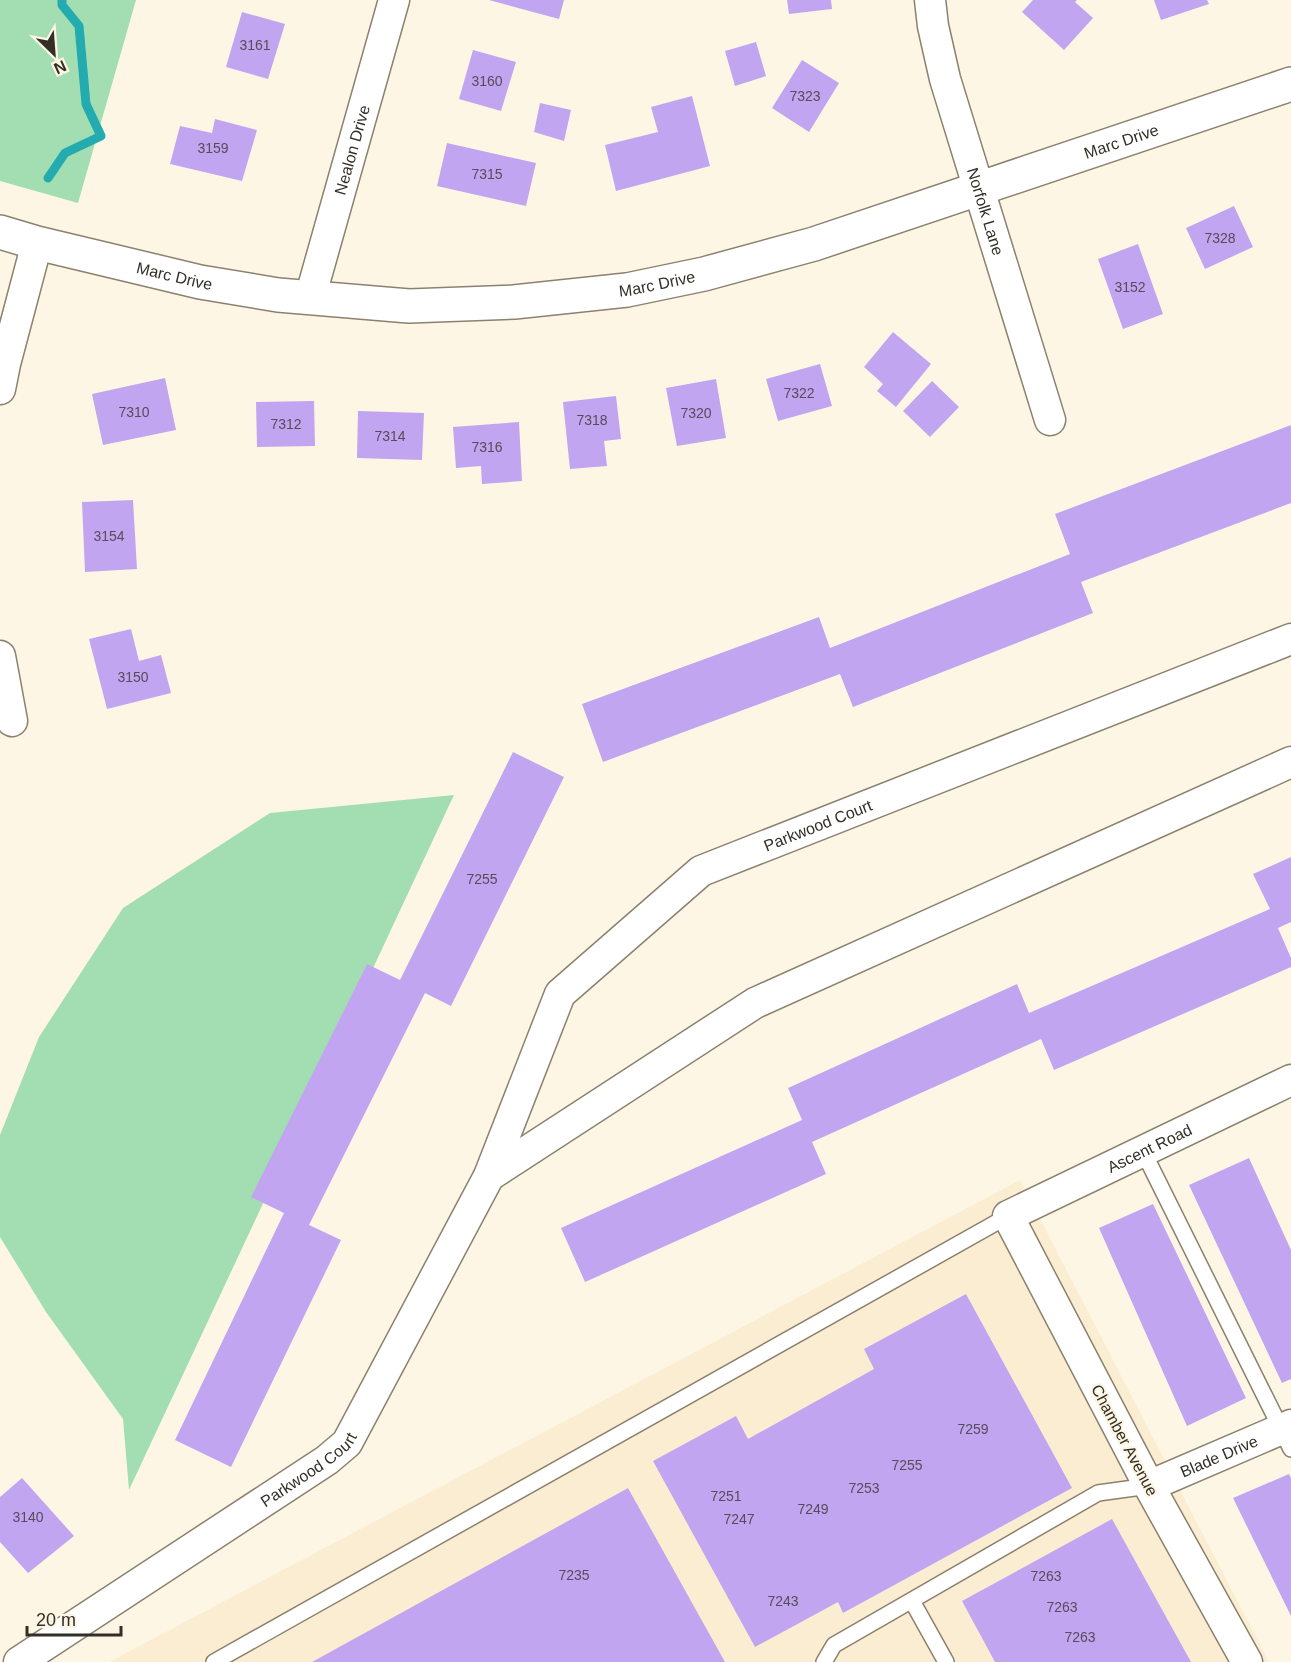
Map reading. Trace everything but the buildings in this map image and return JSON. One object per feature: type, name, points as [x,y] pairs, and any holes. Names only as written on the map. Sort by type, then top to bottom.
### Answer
[{"type":"street","name":"Nealon Drive","points":[[310,298],[394,0]]},
{"type":"street","name":"Norfolk Lane","points":[[930,0],[933,26],[945,79],[1050,420]]},
{"type":"street","name":"Marc Drive","points":[[0,232],[200,282],[278,296],[421,306],[514,302],[627,290],[704,274],[814,244],[1291,84]]},
{"type":"street","points":[[0,389],[37,243]]},
{"type":"street","name":"Parkwood Court","points":[[19,1662],[327,1460],[347,1443],[489,1176],[560,994],[701,870],[1291,639]]},
{"type":"street","points":[[0,656],[12,721]]},
{"type":"street","name":"Parkwood Court","points":[[489,1176],[756,1003],[1291,762]]},
{"type":"street","name":"Ascent Road","points":[[1008,1216],[1291,1080]]},
{"type":"street","name":"Chamber Avenue","points":[[1008,1216],[1149,1486],[1247,1662]]},
{"type":"street","name":"Blade Drive","points":[[1149,1486],[1288,1434]]},
{"type":"lane","points":[[1143,1151],[1288,1434]]},
{"type":"lane","points":[[214,1662],[1008,1216]]},
{"type":"lane","points":[[824,1662],[834,1645],[1098,1494],[1149,1486]]},
{"type":"lane","points":[[912,1601],[946,1662]]},
{"type":"shaded area","points":[[1020,1180],[1269,1662],[109,1662]]},
{"type":"green space","points":[[0,0],[136,0],[78,203],[0,181]]},
{"type":"green space","points":[[454,795],[129,1490],[123,1419],[46,1312],[0,1237],[0,1135],[39,1037],[123,908],[270,813]]},
{"type":"waterway","points":[[48,178],[65,153],[101,136],[86,104],[79,26],[62,5],[62,0]]}]
